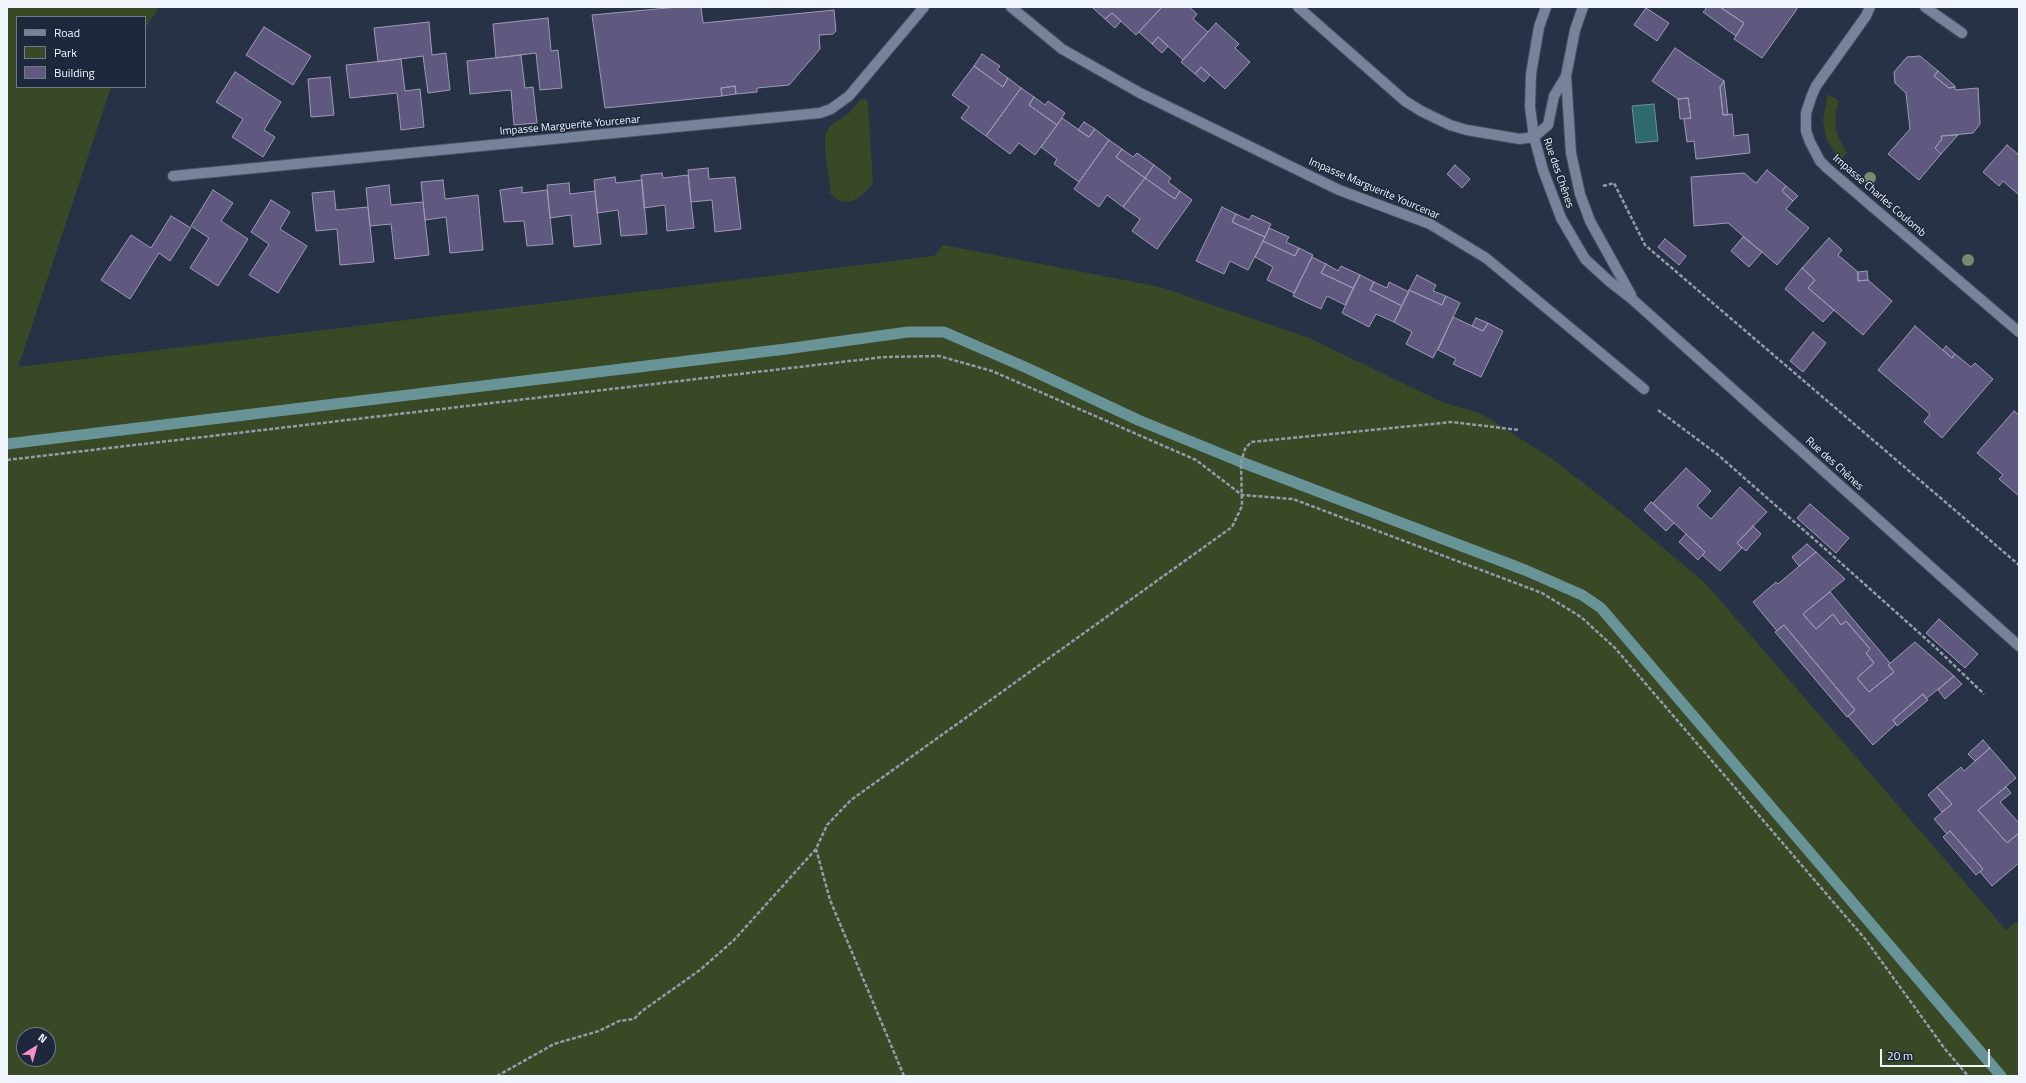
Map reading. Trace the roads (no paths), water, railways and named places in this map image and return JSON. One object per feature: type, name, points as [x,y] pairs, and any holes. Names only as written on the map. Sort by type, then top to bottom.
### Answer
[{"type":"street","name":"Impasse Marguerite Yourcenar","points":[[174,176],[820,113],[831,109],[849,96],[924,7]]},
{"type":"street","name":"Impasse Marguerite Yourcenar","points":[[1011,7],[1062,48],[1140,92],[1339,190],[1430,224],[1486,258],[1644,389]]},
{"type":"street","name":"Rue des Chênes","points":[[1298,7],[1405,101],[1421,111],[1450,125],[1467,130],[1520,139],[1534,137],[1543,170],[1561,218],[1585,259],[1632,299],[2019,646]]},
{"type":"street","points":[[1534,137],[1530,107],[1531,74],[1539,27],[1546,7]]},
{"type":"street","points":[[1534,137],[1548,125],[1554,96],[1566,76],[1573,36],[1583,7]]},
{"type":"street","name":"Impasse Charles Coulomb","points":[[1870,7],[1866,16],[1816,86],[1806,113],[1806,131],[1810,142],[1820,161],[1827,168],[2019,332]]},
{"type":"street","points":[[1925,7],[1962,33]]},
{"type":"street","name":"Rue des Chênes","points":[[1566,76],[1571,153],[1580,194],[1590,220],[1632,299]]},
{"type":"waterway","points":[[7,444],[786,349],[908,332],[944,332],[1027,368],[1138,420],[1241,462],[1525,570],[1582,595],[1601,608],[2001,1076]]}]
